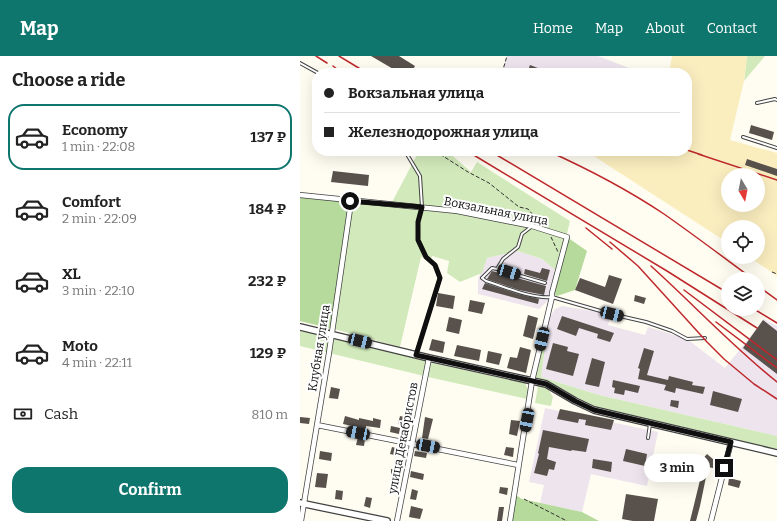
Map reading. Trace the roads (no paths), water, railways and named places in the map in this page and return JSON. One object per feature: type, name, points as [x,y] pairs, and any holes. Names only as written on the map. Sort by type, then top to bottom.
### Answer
[{"type":"street","name":"Вокзальная улица","points":[[300,195],[457,211],[532,226],[567,237],[552,297]]},
{"type":"street","name":"Клубная улица","points":[[302,521],[302,503],[332,334],[350,201]]},
{"type":"street","points":[[510,521],[532,381],[552,297]]},
{"type":"street","points":[[300,327],[546,384],[594,410],[777,453]]},
{"type":"street","name":"улица Декабристов","points":[[397,521],[429,358]]},
{"type":"street","points":[[317,425],[518,465]]},
{"type":"street","points":[[711,521],[731,442]]},
{"type":"street","points":[[302,503],[387,521]]},
{"type":"lane","points":[[300,63],[312,70]]},
{"type":"lane","points":[[757,103],[775,99],[777,100]]},
{"type":"lane","points":[[743,137],[777,148]]},
{"type":"lane","points":[[408,156],[420,176],[422,207],[418,222],[418,240],[426,257],[435,265],[440,278],[416,355]]},
{"type":"lane","points":[[497,269],[503,259],[518,247],[522,234],[532,226]]},
{"type":"lane","points":[[544,283],[492,268],[482,278],[486,281],[519,292],[544,298],[552,297],[653,324],[672,331],[687,339],[705,338]]},
{"type":"lane","points":[[648,438],[650,423]]},
{"type":"railway","points":[[316,56],[327,63]]},
{"type":"railway","points":[[339,56],[359,68]]},
{"type":"railway","points":[[692,152],[702,155]]},
{"type":"railway","points":[[698,154],[777,180]]},
{"type":"railway","points":[[475,156],[667,271],[757,328]]},
{"type":"railway","points":[[498,156],[721,289]]},
{"type":"railway","points":[[559,156],[608,180],[650,205],[743,272]]},
{"type":"railway","points":[[586,228],[612,249]]},
{"type":"railway","points":[[610,242],[638,266],[724,359],[754,384],[777,399]]},
{"type":"railway","points":[[651,266],[728,339],[777,382]]},
{"type":"railway","points":[[684,290],[777,360]]},
{"type":"railway","points":[[765,291],[777,300]]},
{"type":"railway","points":[[765,316],[777,323]]},
{"type":"railway","points":[[716,322],[777,368]]}]
